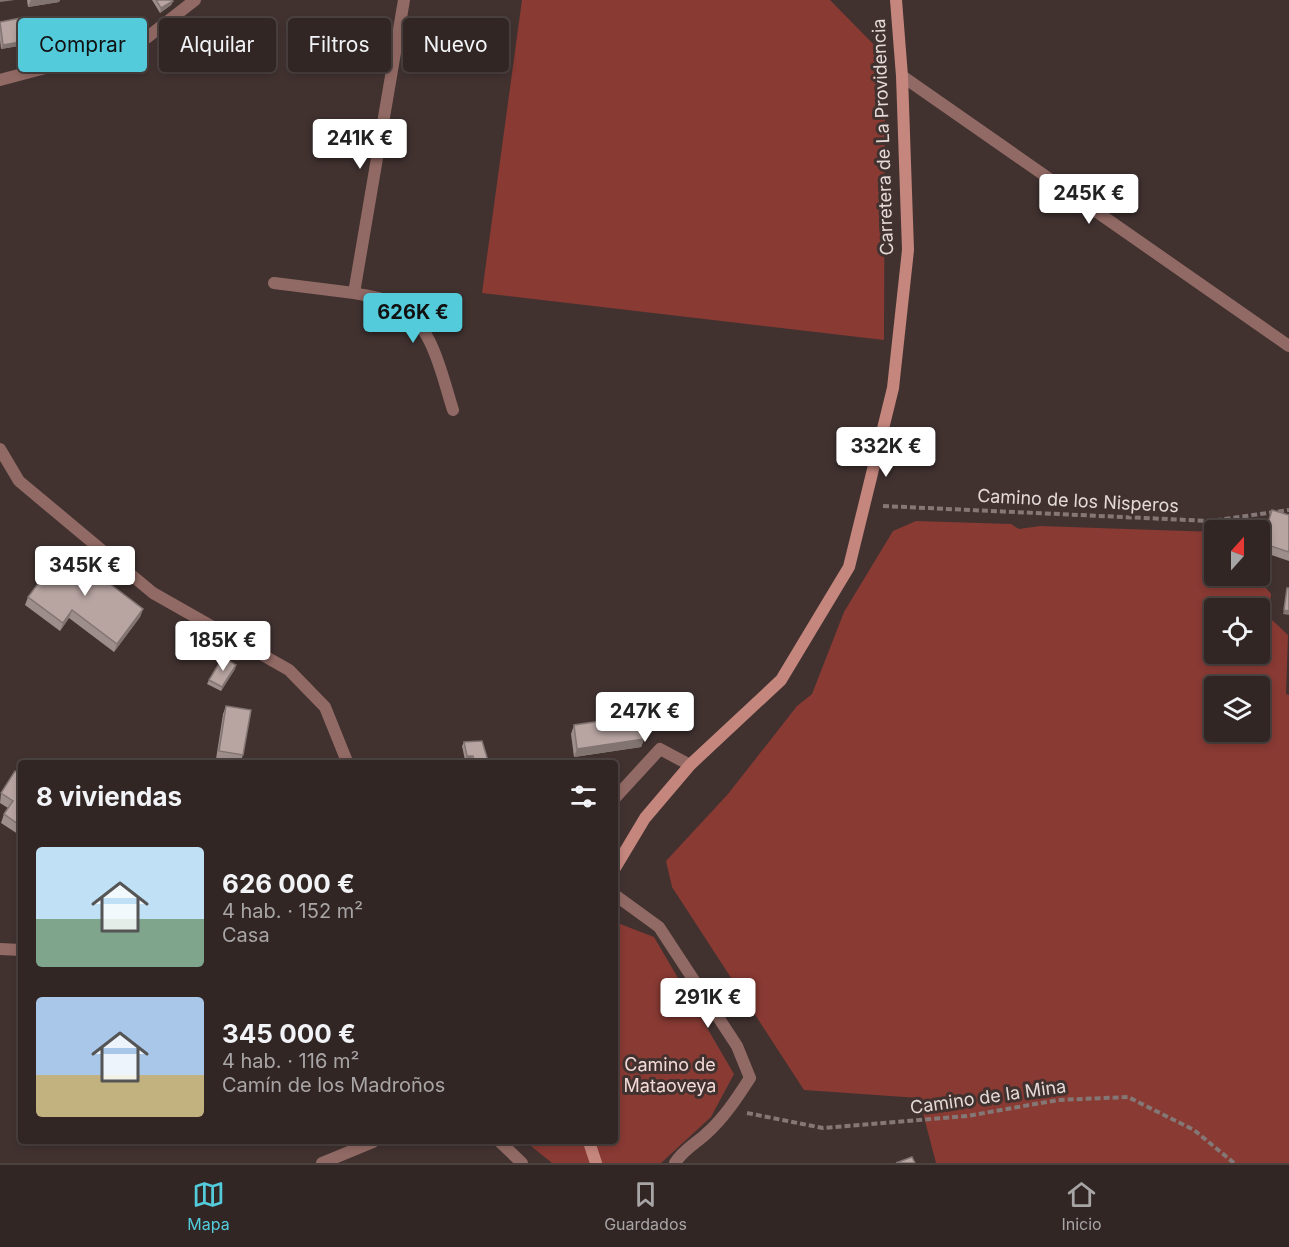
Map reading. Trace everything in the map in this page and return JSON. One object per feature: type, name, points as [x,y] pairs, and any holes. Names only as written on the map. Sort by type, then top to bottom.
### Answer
[{"type":"street","points":[[0,80],[141,43],[195,0]]},
{"type":"street","points":[[354,293],[404,0]]},
{"type":"street","name":"Carretera de La Providencia","points":[[618,863],[645,818],[690,765],[781,680],[849,567],[893,388],[908,250],[902,76],[896,0]]},
{"type":"street","points":[[902,76],[1289,346]]},
{"type":"street","points":[[274,283],[354,293],[395,304],[420,325],[432,346],[453,410]]},
{"type":"street","points":[[0,449],[19,481],[153,593],[289,670],[325,707],[346,760]]},
{"type":"street","points":[[618,795],[660,748],[690,765]]},
{"type":"street","points":[[618,897],[658,927],[737,1046],[750,1078],[729,1110],[707,1134],[681,1154],[675,1163]]},
{"type":"street","points":[[0,949],[18,950]]},
{"type":"street","points":[[322,1163],[368,1144]]},
{"type":"street","points":[[502,1144],[522,1163]]},
{"type":"street","points":[[590,1144],[596,1163]]},
{"type":"path","name":"Camino de los Nisperos","points":[[864,505],[1210,521],[1289,510]]},
{"type":"path","name":"Camino de la Mina","points":[[729,1110],[823,1128],[967,1116],[1058,1100],[1128,1097],[1194,1130],[1234,1163]]},
{"type":"green space","points":[[522,0],[830,0],[885,56],[884,340],[482,293]]},
{"type":"green space","points":[[916,521],[1011,524],[1019,529],[1040,526],[1204,532],[1204,586],[1264,586],[1271,594],[1270,606],[1270,598],[1204,598],[1204,664],[1270,664],[1270,618],[1288,635],[1286,694],[1289,695],[1289,1163],[936,1163],[919,1098],[804,1090],[672,887],[666,861],[728,794],[797,706],[812,694],[844,612],[893,531]]},
{"type":"green space","name":"Camino de Mataoveya","points":[[618,923],[654,937],[734,1074],[711,1117],[661,1163],[552,1163],[528,1144],[618,1144]]},
{"type":"building","points":[[156,0],[172,0],[173,1],[161,8]]},
{"type":"building","points":[[18,19],[18,42],[3,45],[0,22]]},
{"type":"building","points":[[1272,510],[1289,515],[1289,552],[1270,546],[1269,520]]},
{"type":"building","points":[[64,549],[143,609],[117,644],[72,610],[63,623],[28,597]]},
{"type":"building","points":[[1287,588],[1289,588],[1289,611],[1284,610]]},
{"type":"building","points":[[223,657],[236,665],[222,687],[209,680]]},
{"type":"building","points":[[226,706],[251,710],[243,755],[219,751]]},
{"type":"building","points":[[640,712],[644,739],[577,749],[574,725],[601,721],[601,717]]},
{"type":"building","points":[[482,741],[488,760],[474,760],[473,756],[467,756],[464,742]]},
{"type":"building","points":[[15,771],[18,774],[18,824],[4,814],[13,801],[1,793]]},
{"type":"building","points":[[912,1157],[915,1163],[896,1163]]}]
